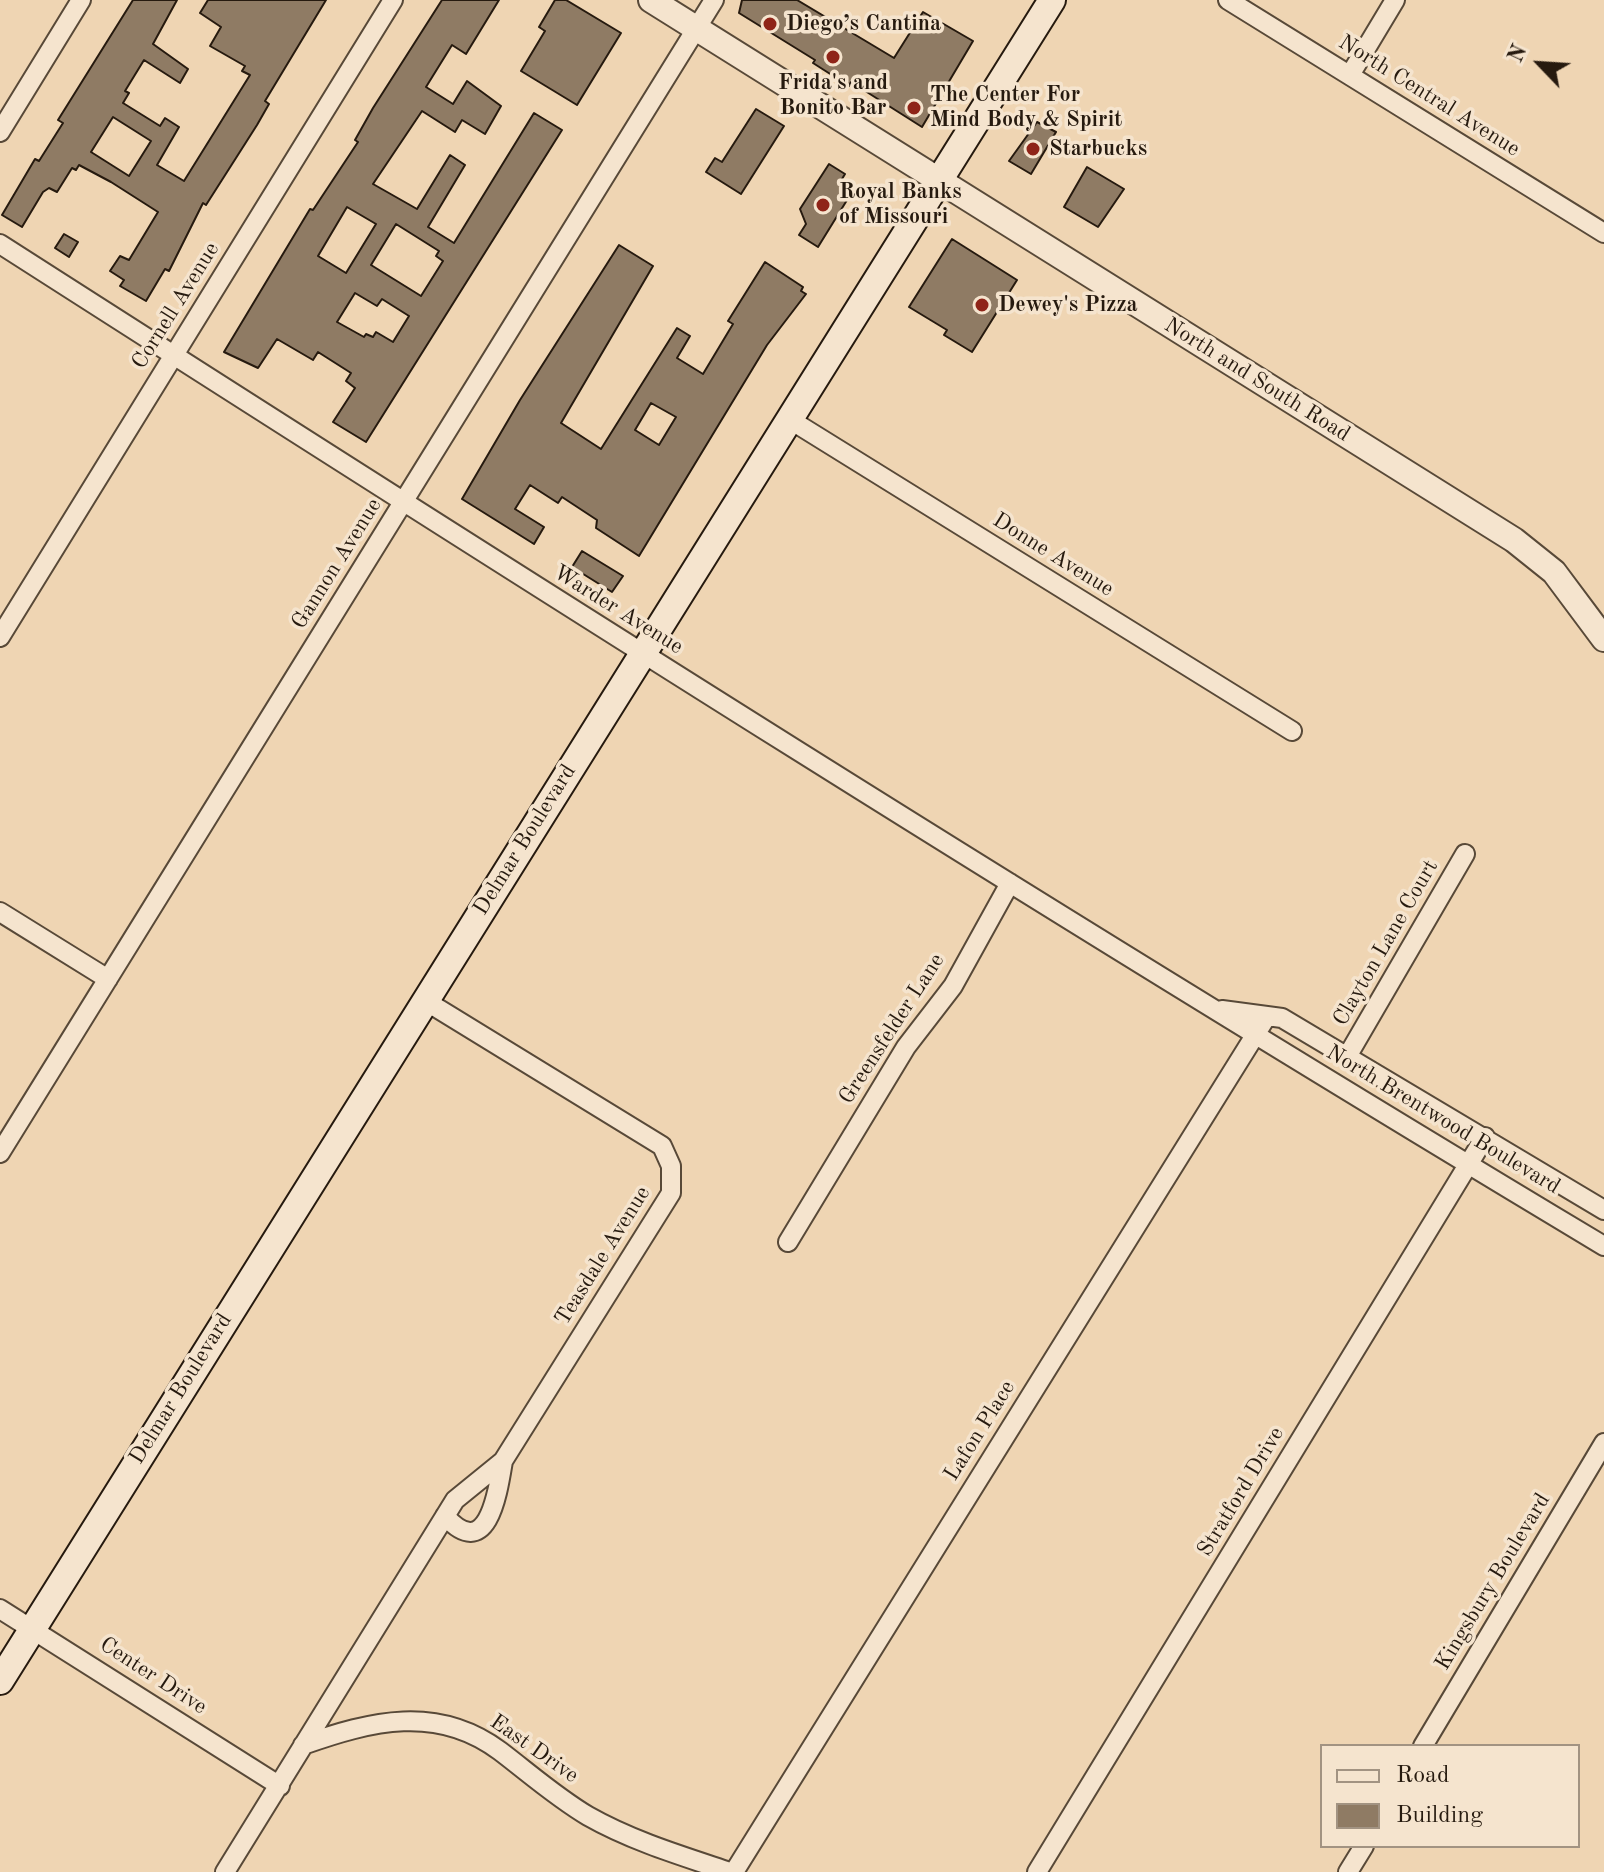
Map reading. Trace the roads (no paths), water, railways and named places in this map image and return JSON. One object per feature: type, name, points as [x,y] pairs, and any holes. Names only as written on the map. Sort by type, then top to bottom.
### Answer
[{"type":"main road","name":"Delmar Boulevard","points":[[0,1681],[1052,0]]},
{"type":"street","points":[[0,132],[81,0]]},
{"type":"street","name":"Cornell Avenue","points":[[0,637],[393,0]]},
{"type":"street","name":"North and South Road","points":[[651,0],[1538,557],[1604,639]]},
{"type":"street","name":"Gannon Avenue","points":[[0,1153],[714,0]]},
{"type":"street","name":"North Central Avenue","points":[[1228,0],[1604,233]]},
{"type":"street","points":[[1350,75],[1395,0]]},
{"type":"street","name":"Warder Avenue","points":[[0,244],[643,654],[1257,1034]]},
{"type":"street","name":"Donne Avenue","points":[[789,419],[1292,731]]},
{"type":"street","name":"Clayton Lane Court","points":[[1348,1055],[1465,854]]},
{"type":"street","name":"Greensfelder Lane","points":[[788,1242],[906,1047],[953,986],[1010,883]]},
{"type":"street","points":[[0,912],[108,979]]},
{"type":"street","name":"Teasdale Avenue","points":[[424,1000],[662,1146],[671,1166],[671,1193],[503,1461],[490,1518],[483,1528],[470,1532],[459,1530],[445,1516]]},
{"type":"street","name":"Warder Avenue","points":[[1216,1009],[1267,1016]]},
{"type":"street","name":"North Brentwood Boulevard","points":[[1267,1016],[1282,1018],[1348,1055],[1604,1210]]},
{"type":"street","name":"Lafon Place","points":[[732,1872],[1267,1016]]},
{"type":"street","name":"North Brentwood Boulevard","points":[[1257,1034],[1604,1246]]},
{"type":"street","name":"Stratford Drive","points":[[1037,1872],[1485,1137]]},
{"type":"street","name":"Kingsbury Boulevard","points":[[1424,1744],[1604,1443]]},
{"type":"street","name":"Teasdale Avenue","points":[[225,1872],[445,1516],[466,1488],[503,1461]]},
{"type":"street","name":"Center Drive","points":[[0,1609],[280,1786]]},
{"type":"street","name":"East Drive","points":[[303,1745],[340,1731],[393,1720],[437,1722],[457,1728],[499,1751],[590,1817],[662,1849],[732,1872]]},
{"type":"street","points":[[1348,1872],[1363,1848]]},
{"type":"street","points":[[240,1849],[245,1872]]},
{"type":"place","name":"Diego’s Cantina","points":[[770,24]]},
{"type":"place","name":"Frida's and Bonito Bar","points":[[833,57]]},
{"type":"place","name":"The Center For Mind Body & Spirit","points":[[914,108]]},
{"type":"place","name":"Starbucks","points":[[1033,149]]},
{"type":"place","name":"Royal Banks of Missouri","points":[[823,205]]},
{"type":"place","name":"Dewey's Pizza","points":[[982,305]]}]
